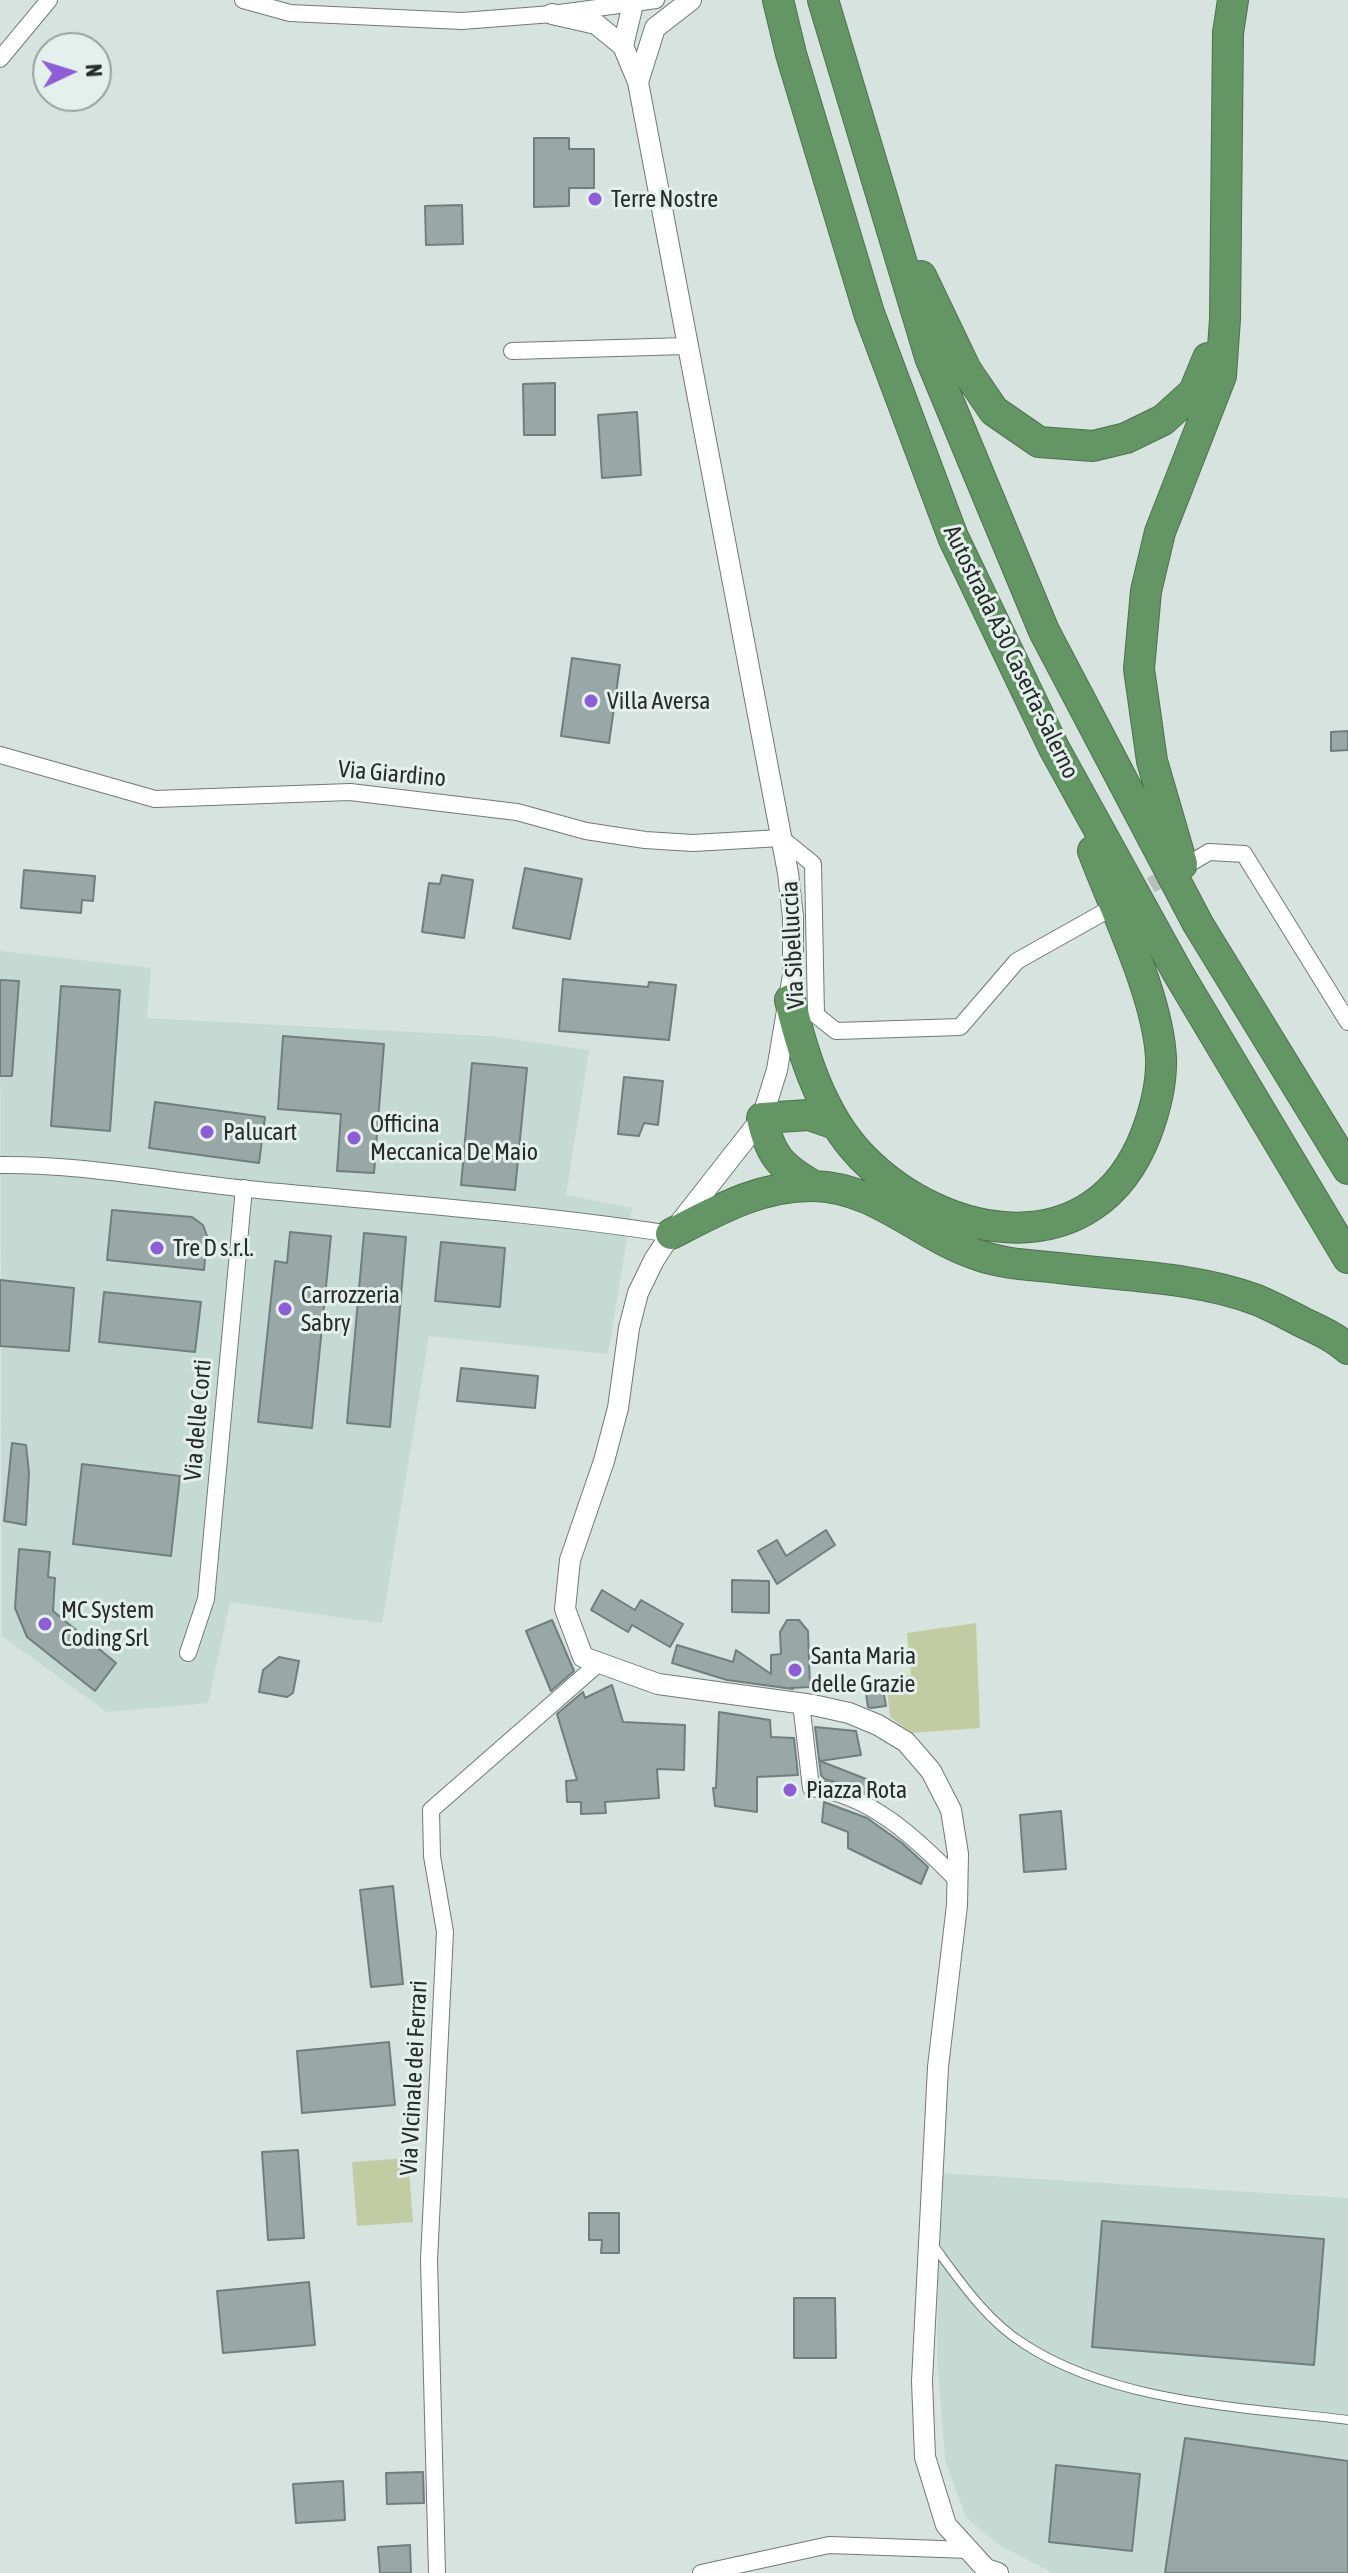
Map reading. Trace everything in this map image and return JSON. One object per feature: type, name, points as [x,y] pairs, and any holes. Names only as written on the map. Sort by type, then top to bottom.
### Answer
[{"type":"highway","name":"Autostrada A30 Caserta-Salerno","points":[[778,0],[791,54],[869,313],[953,537],[1054,748],[1178,973],[1348,1258]]},
{"type":"highway","points":[[1217,0],[1228,33]]},
{"type":"highway","points":[[1198,924],[1152,761],[1139,669],[1146,591],[1160,532],[1221,376],[1225,319],[1228,33],[1233,0]]},
{"type":"highway","name":"Autostrada A30 Caserta-Salerno","points":[[826,14],[930,357],[1044,631],[1198,924],[1348,1169]]},
{"type":"highway","points":[[876,183],[966,370],[994,411],[1039,442],[1093,446],[1126,438],[1163,420],[1194,392],[1225,319]]},
{"type":"highway","points":[[790,1000],[802,1047],[835,1124],[862,1157],[902,1191],[934,1209],[969,1222],[1002,1229],[1047,1224],[1085,1211],[1116,1186],[1138,1156],[1160,1087],[1161,1057],[1155,1020],[1143,980],[1054,748]]},
{"type":"highway","points":[[814,1186],[776,1159],[762,1118],[809,1115],[835,1124]]},
{"type":"highway","points":[[671,1234],[733,1202],[774,1190],[814,1186],[847,1191],[874,1201],[975,1255],[1005,1262],[1190,1284],[1255,1299],[1324,1333],[1348,1349]]},
{"type":"street","points":[[0,59],[49,0]]},
{"type":"street","points":[[243,0],[290,13],[447,20],[552,14],[656,0]]},
{"type":"street","points":[[638,82],[655,28],[691,0]]},
{"type":"street","points":[[633,4],[655,28]]},
{"type":"street","points":[[623,46],[633,4]]},
{"type":"street","points":[[552,14],[596,24],[623,46],[638,82],[781,838],[793,917],[790,1000],[777,1070],[762,1118],[671,1234],[638,1293],[629,1328],[618,1408],[570,1560],[565,1609],[583,1657],[599,1663],[658,1684],[801,1703],[849,1713],[878,1725],[906,1742],[931,1771],[951,1810],[958,1854],[957,1905],[938,2067],[922,2381],[925,2457],[946,2525],[986,2569],[998,2573]]},
{"type":"street","points":[[512,351],[687,346]]},
{"type":"street","name":"Via Giardino","points":[[0,755],[155,799],[350,792],[517,812],[586,831],[645,840],[693,843],[781,838]]},
{"type":"street","name":"Via Sibelluccia","points":[[781,838],[813,864],[816,1015],[836,1031],[960,1027],[1017,961],[1106,911]]},
{"type":"street","points":[[1194,861],[1209,852],[1244,854],[1348,1022]]},
{"type":"street","points":[[0,1165],[39,1165],[589,1221],[671,1234]]},
{"type":"street","name":"Via delle Corti","points":[[188,1653],[206,1599],[244,1188]]},
{"type":"street","name":"Via VIcinale dei Ferrari","points":[[437,2573],[429,2260],[445,1932],[432,1856],[431,1810],[599,1663]]},
{"type":"street","points":[[801,1703],[811,1788],[853,1798],[881,1815],[929,1851],[957,1880]]},
{"type":"street","points":[[703,2573],[829,2545],[969,2550]]},
{"type":"lane","points":[[929,2239],[976,2303],[1023,2344],[1075,2371],[1138,2392],[1348,2420]]},
{"type":"shaded area","points":[[0,951],[151,968],[147,1018],[488,1036],[589,1050],[566,1195],[632,1208],[608,1354],[429,1336],[382,1623],[230,1602],[208,1703],[107,1712],[2,1636]]},
{"type":"shaded area","points":[[940,2173],[1348,2198],[1348,2573],[1053,2573],[999,2545],[966,2517],[945,2460],[937,2357]]},
{"type":"green space","points":[[976,1623],[980,1728],[912,1733],[890,1717],[886,1678],[911,1675],[907,1633]]},
{"type":"green space","points":[[408,2158],[413,2222],[357,2226],[352,2162]]},
{"type":"building","points":[[534,138],[569,138],[569,149],[594,149],[594,188],[569,188],[569,206],[534,207]]},
{"type":"building","points":[[462,205],[463,244],[426,245],[425,206]]},
{"type":"building","points":[[555,383],[555,435],[524,435],[523,384]]},
{"type":"building","points":[[637,412],[641,475],[602,478],[598,415]]},
{"type":"building","name":"Villa Aversa","points":[[572,658],[620,665],[609,743],[561,736]]},
{"type":"building","points":[[1348,731],[1348,750],[1331,751],[1331,732]]},
{"type":"building","points":[[525,868],[582,879],[570,939],[513,928]]},
{"type":"building","points":[[24,870],[95,876],[93,901],[82,900],[81,913],[21,908]]},
{"type":"building","points":[[442,875],[473,880],[464,938],[422,932],[429,883],[440,884]]},
{"type":"building","points":[[563,979],[648,987],[649,982],[676,985],[669,1040],[559,1031]]},
{"type":"building","points":[[0,980],[19,981],[12,1076],[0,1076]]},
{"type":"building","points":[[61,986],[120,990],[110,1131],[51,1126]]},
{"type":"building","points":[[283,1036],[384,1044],[374,1173],[337,1171],[341,1114],[278,1109]]},
{"type":"building","points":[[472,1063],[527,1068],[515,1190],[461,1185]]},
{"type":"building","points":[[624,1077],[663,1081],[658,1125],[644,1123],[639,1136],[618,1134]]},
{"type":"building","name":"Palucart","points":[[155,1102],[265,1117],[259,1163],[149,1148]]},
{"type":"building","name":"Tre D s.r.l.","points":[[112,1210],[192,1217],[203,1225],[207,1236],[204,1270],[107,1260]]},
{"type":"building","points":[[290,1232],[331,1236],[312,1428],[258,1422],[275,1261],[287,1263]]},
{"type":"building","points":[[364,1233],[406,1237],[390,1427],[347,1423]]},
{"type":"building","points":[[441,1242],[505,1248],[500,1307],[435,1301]]},
{"type":"building","points":[[0,1280],[74,1288],[69,1351],[0,1346]]},
{"type":"building","points":[[104,1292],[201,1302],[195,1352],[99,1342]]},
{"type":"building","points":[[461,1368],[538,1376],[535,1408],[457,1401]]},
{"type":"building","points":[[12,1443],[26,1445],[29,1473],[26,1525],[4,1521]]},
{"type":"building","points":[[82,1464],[180,1476],[171,1556],[73,1544]]},
{"type":"building","points":[[826,1530],[835,1545],[777,1584],[758,1551],[777,1540],[786,1556]]},
{"type":"building","name":"MC System Coding Srl","points":[[19,1549],[50,1552],[48,1577],[55,1578],[53,1611],[116,1663],[95,1691],[27,1637],[15,1608]]},
{"type":"building","points":[[732,1580],[769,1581],[769,1613],[732,1612]]},
{"type":"building","points":[[602,1590],[635,1610],[641,1600],[683,1624],[670,1647],[632,1625],[628,1632],[591,1610]]},
{"type":"building","points":[[552,1620],[574,1671],[551,1691],[526,1631]]},
{"type":"building","points":[[787,1620],[799,1620],[808,1631],[810,1687],[793,1689],[727,1680],[672,1663],[677,1645],[733,1662],[736,1650],[771,1674],[771,1655],[781,1654],[780,1632]]},
{"type":"building","points":[[279,1657],[299,1661],[293,1693],[287,1697],[259,1692],[263,1670]]},
{"type":"building","points":[[881,1678],[886,1706],[868,1707],[864,1680]]},
{"type":"building","points":[[612,1685],[623,1722],[685,1725],[684,1770],[657,1769],[659,1798],[605,1802],[606,1813],[581,1814],[581,1802],[567,1802],[566,1781],[577,1780],[557,1714],[583,1692],[585,1698]]},
{"type":"building","points":[[719,1712],[770,1720],[771,1737],[794,1738],[798,1775],[757,1777],[757,1812],[715,1806],[713,1788],[716,1788]]},
{"type":"building","points":[[815,1727],[856,1731],[861,1755],[820,1761],[884,1786],[878,1800],[856,1788],[824,1779],[821,1775]]},
{"type":"building","points":[[824,1802],[867,1818],[902,1843],[928,1867],[921,1884],[848,1848],[848,1832],[822,1822]]},
{"type":"building","points":[[1061,1811],[1066,1869],[1024,1872],[1020,1815]]},
{"type":"building","points":[[393,1886],[403,1984],[371,1987],[360,1890]]},
{"type":"building","points":[[389,2042],[395,2105],[302,2113],[297,2051]]},
{"type":"building","points":[[298,2150],[304,2238],[268,2240],[262,2152]]},
{"type":"building","points":[[589,2213],[619,2213],[619,2253],[601,2253],[602,2240],[589,2240]]},
{"type":"building","points":[[1102,2221],[1324,2239],[1314,2365],[1092,2347]]},
{"type":"building","points":[[309,2282],[315,2345],[223,2353],[217,2291]]},
{"type":"building","points":[[794,2298],[835,2298],[836,2358],[794,2358]]},
{"type":"building","points":[[1185,2438],[1348,2461],[1348,2573],[1165,2573]]},
{"type":"building","points":[[1056,2465],[1140,2474],[1132,2551],[1049,2542]]},
{"type":"building","points":[[423,2472],[424,2503],[387,2504],[386,2473]]},
{"type":"building","points":[[343,2481],[345,2520],[296,2523],[293,2484]]},
{"type":"building","points":[[410,2545],[411,2573],[380,2573],[378,2547]]},
{"type":"tunnel","points":[[1130,897],[1176,871]]},
{"type":"place","name":"Terre Nostre","points":[[595,199]]},
{"type":"place","name":"Villa Aversa","points":[[591,701]]},
{"type":"place","name":"Palucart","points":[[207,1132]]},
{"type":"place","name":"Officina Meccanica De Maio","points":[[354,1138]]},
{"type":"place","name":"Tre D s.r.l.","points":[[157,1248]]},
{"type":"place","name":"Carrozzeria Sabry","points":[[285,1309]]},
{"type":"place","name":"MC System Coding Srl","points":[[45,1624]]},
{"type":"place","name":"Santa Maria delle Grazie","points":[[795,1670]]},
{"type":"place","name":"Piazza Rota","points":[[790,1790]]}]
